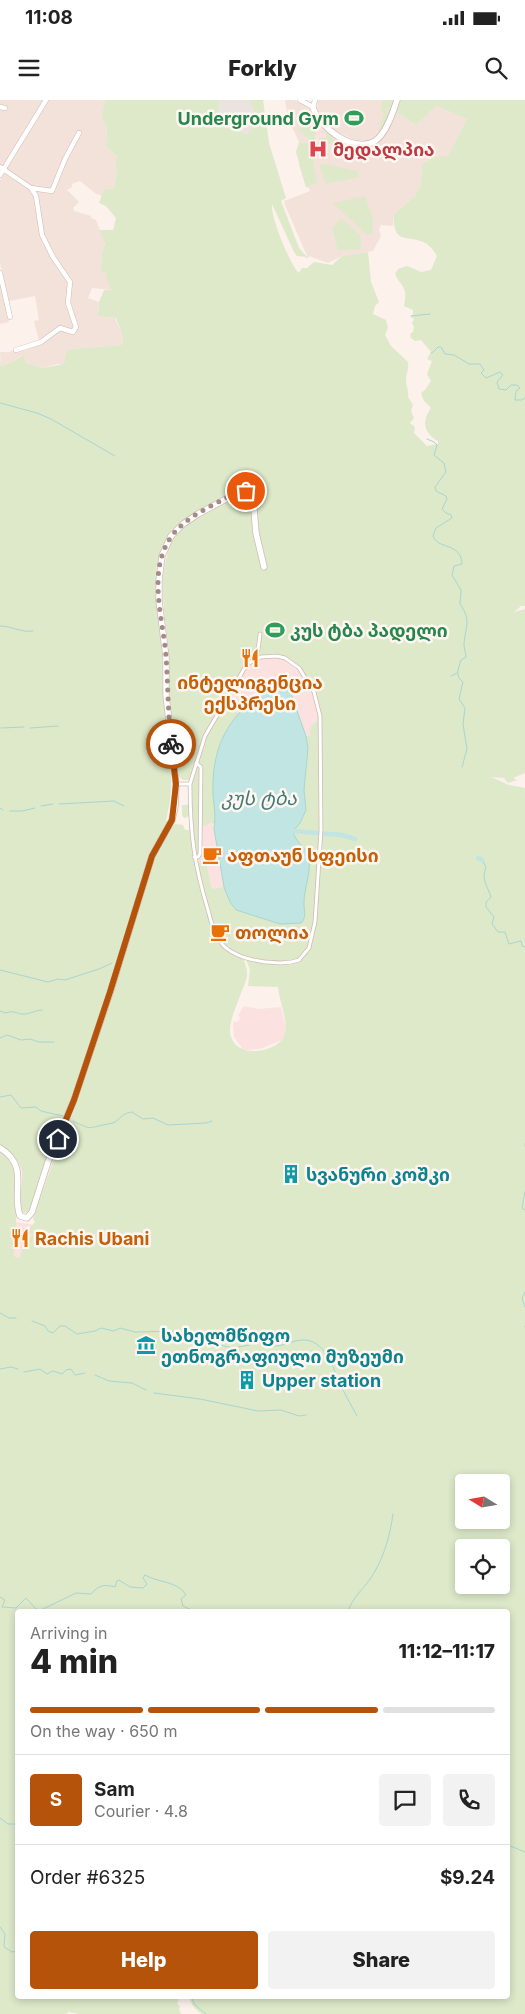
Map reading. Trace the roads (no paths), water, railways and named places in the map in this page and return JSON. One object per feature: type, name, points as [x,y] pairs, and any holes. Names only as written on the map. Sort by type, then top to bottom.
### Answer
[{"type":"street","points":[[0,175],[2,168],[46,100]]},
{"type":"street","points":[[300,100],[313,107]]},
{"type":"street","points":[[315,100],[313,107],[317,118],[330,130],[352,143],[363,145],[374,142],[382,134],[397,100]]},
{"type":"street","points":[[2,168],[32,188],[52,191],[65,158],[79,133]]},
{"type":"street","points":[[16,350],[44,341],[60,328],[73,332],[76,326],[68,303],[70,282],[53,257],[42,235],[36,196],[32,188]]},
{"type":"street","points":[[0,273],[10,317]]},
{"type":"street","points":[[0,1148],[10,1156],[16,1168],[19,1183],[18,1209],[20,1216],[27,1218],[32,1212],[48,1162],[74,1100],[119,966],[152,856],[172,820],[176,784],[169,723],[166,657],[158,590],[160,566],[166,545],[171,536],[183,524],[233,494],[246,491],[253,498],[256,533],[264,567]]},
{"type":"street","points":[[251,661],[256,658],[269,656],[285,658],[299,668],[314,692],[321,721],[321,837],[317,906],[309,948],[303,957],[288,962],[253,960],[235,954],[221,943],[211,921],[194,857],[190,820],[190,784],[205,736],[242,671],[258,650],[260,634]]},
{"type":"street","points":[[194,857],[198,857],[200,854],[201,767],[196,763]]},
{"type":"street","points":[[176,784],[190,784]]},
{"type":"street","points":[[185,821],[190,820]]},
{"type":"water","name":"კუს ტბა","points":[[278,684],[290,691],[306,736],[308,748],[304,790],[306,810],[300,823],[293,831],[306,851],[309,860],[309,872],[304,899],[305,917],[301,923],[280,924],[236,910],[230,902],[224,887],[214,829],[214,770],[222,738],[234,719],[260,690]]},
{"type":"waterway","points":[[411,316],[430,314]]},
{"type":"waterway","points":[[431,353],[438,347],[441,347],[445,354],[454,355],[469,364],[480,364],[484,370],[481,373],[486,378],[500,372],[503,375],[497,382],[499,389],[506,390],[511,385],[517,385],[520,388],[516,391],[515,400],[525,398]]},
{"type":"waterway","points":[[0,403],[37,413],[51,419],[115,456]]},
{"type":"waterway","points":[[427,439],[437,445],[434,455],[444,463],[446,472],[435,487],[436,491],[446,496],[447,499],[442,509],[451,515],[452,518],[436,528],[433,536],[439,543],[458,552],[462,564],[454,566],[452,575],[461,590],[460,604],[467,620],[464,645],[466,657],[461,660],[458,672],[463,682],[459,699],[465,708],[463,724],[467,749],[462,767]]},
{"type":"waterway","points":[[0,626],[33,631]]},
{"type":"waterway","points":[[451,676],[457,673]]},
{"type":"waterway","points":[[30,728],[58,726]]},
{"type":"waterway","points":[[1,728],[24,727]]},
{"type":"waterway","points":[[59,804],[114,801],[124,806]]},
{"type":"waterway","points":[[41,806],[53,804]]},
{"type":"waterway","points":[[10,811],[35,808]]},
{"type":"waterway","points":[[293,831],[342,835],[355,839]]},
{"type":"waterway","points":[[478,858],[482,860]]},
{"type":"waterway","points":[[482,860],[486,867],[484,879],[491,897],[486,902],[486,907],[494,917],[492,924],[498,932],[505,932],[509,944],[521,941],[522,946],[525,947]]},
{"type":"waterway","points":[[0,970],[48,982],[58,979],[65,980],[112,963]]},
{"type":"waterway","points":[[0,1011],[24,1014],[42,1010]]},
{"type":"waterway","points":[[0,1038],[7,1035],[21,1040],[30,1039],[39,1042],[54,1042]]},
{"type":"waterway","points":[[0,1097],[11,1095],[21,1108],[36,1107],[41,1111],[63,1116]]},
{"type":"waterway","points":[[73,1121],[88,1128],[114,1123],[124,1115],[132,1112],[143,1119],[153,1118],[168,1125],[212,1121]]},
{"type":"waterway","points":[[525,1192],[522,1208],[525,1210]]},
{"type":"waterway","points":[[525,1292],[522,1298],[525,1307]]},
{"type":"waterway","points":[[0,1313],[9,1318],[16,1318]]},
{"type":"waterway","points":[[32,1321],[45,1326],[48,1331],[53,1333],[60,1326],[65,1326],[77,1334],[101,1328],[114,1331],[120,1328],[135,1332],[181,1331],[204,1341],[232,1348],[250,1345]]},
{"type":"waterway","points":[[264,1345],[276,1346],[300,1340],[314,1342],[325,1352],[357,1416]]},
{"type":"waterway","points":[[0,1369],[11,1367],[18,1369]]},
{"type":"waterway","points":[[24,1372],[40,1369],[47,1374],[53,1371],[62,1374],[66,1370],[71,1369],[75,1375],[85,1373]]},
{"type":"waterway","points":[[95,1375],[109,1381],[132,1383],[146,1390]]},
{"type":"waterway","points":[[154,1393],[200,1399],[258,1411],[281,1410],[299,1416],[306,1415]]},
{"type":"waterway","points":[[349,1609],[374,1573],[381,1559],[389,1537],[393,1514]]},
{"type":"waterway","points":[[43,1609],[76,1593],[91,1594],[102,1586],[115,1587],[119,1580],[130,1587],[143,1588],[147,1584],[143,1578],[145,1575],[183,1590],[186,1595],[181,1599],[183,1606],[190,1609]]},
{"type":"waterway","points":[[0,1597],[5,1600],[2,1607],[16,1608],[26,1598],[36,1609]]},
{"type":"waterway","points":[[0,1818],[8,1824],[15,1824]]},
{"type":"waterway","points":[[510,1846],[525,1852]]},
{"type":"waterway","points":[[0,1927],[5,1934],[4,1947],[12,1952],[15,1952]]},
{"type":"waterway","points":[[192,1999],[194,2004],[206,2014]]},
{"type":"place","name":"Underground Gym","points":[[354,118]]},
{"type":"place","name":"მედალპია","points":[[318,149]]},
{"type":"place","name":"კუს ტბა პადელი","points":[[275,630]]},
{"type":"place","name":"ინტელიგენცია ექსპრესი","points":[[250,658]]},
{"type":"place","name":"აფთაუნ სფეისი","points":[[212,855]]},
{"type":"place","name":"თოლია","points":[[220,932]]},
{"type":"place","name":"სვანური კოშკი","points":[[291,1174]]},
{"type":"place","name":"Rachis Ubani","points":[[20,1238]]},
{"type":"place","name":"სახელმწიფო ეთნოგრაფიული მუზეუმი","points":[[146,1345]]},
{"type":"place","name":"Upper station","points":[[247,1380]]}]
